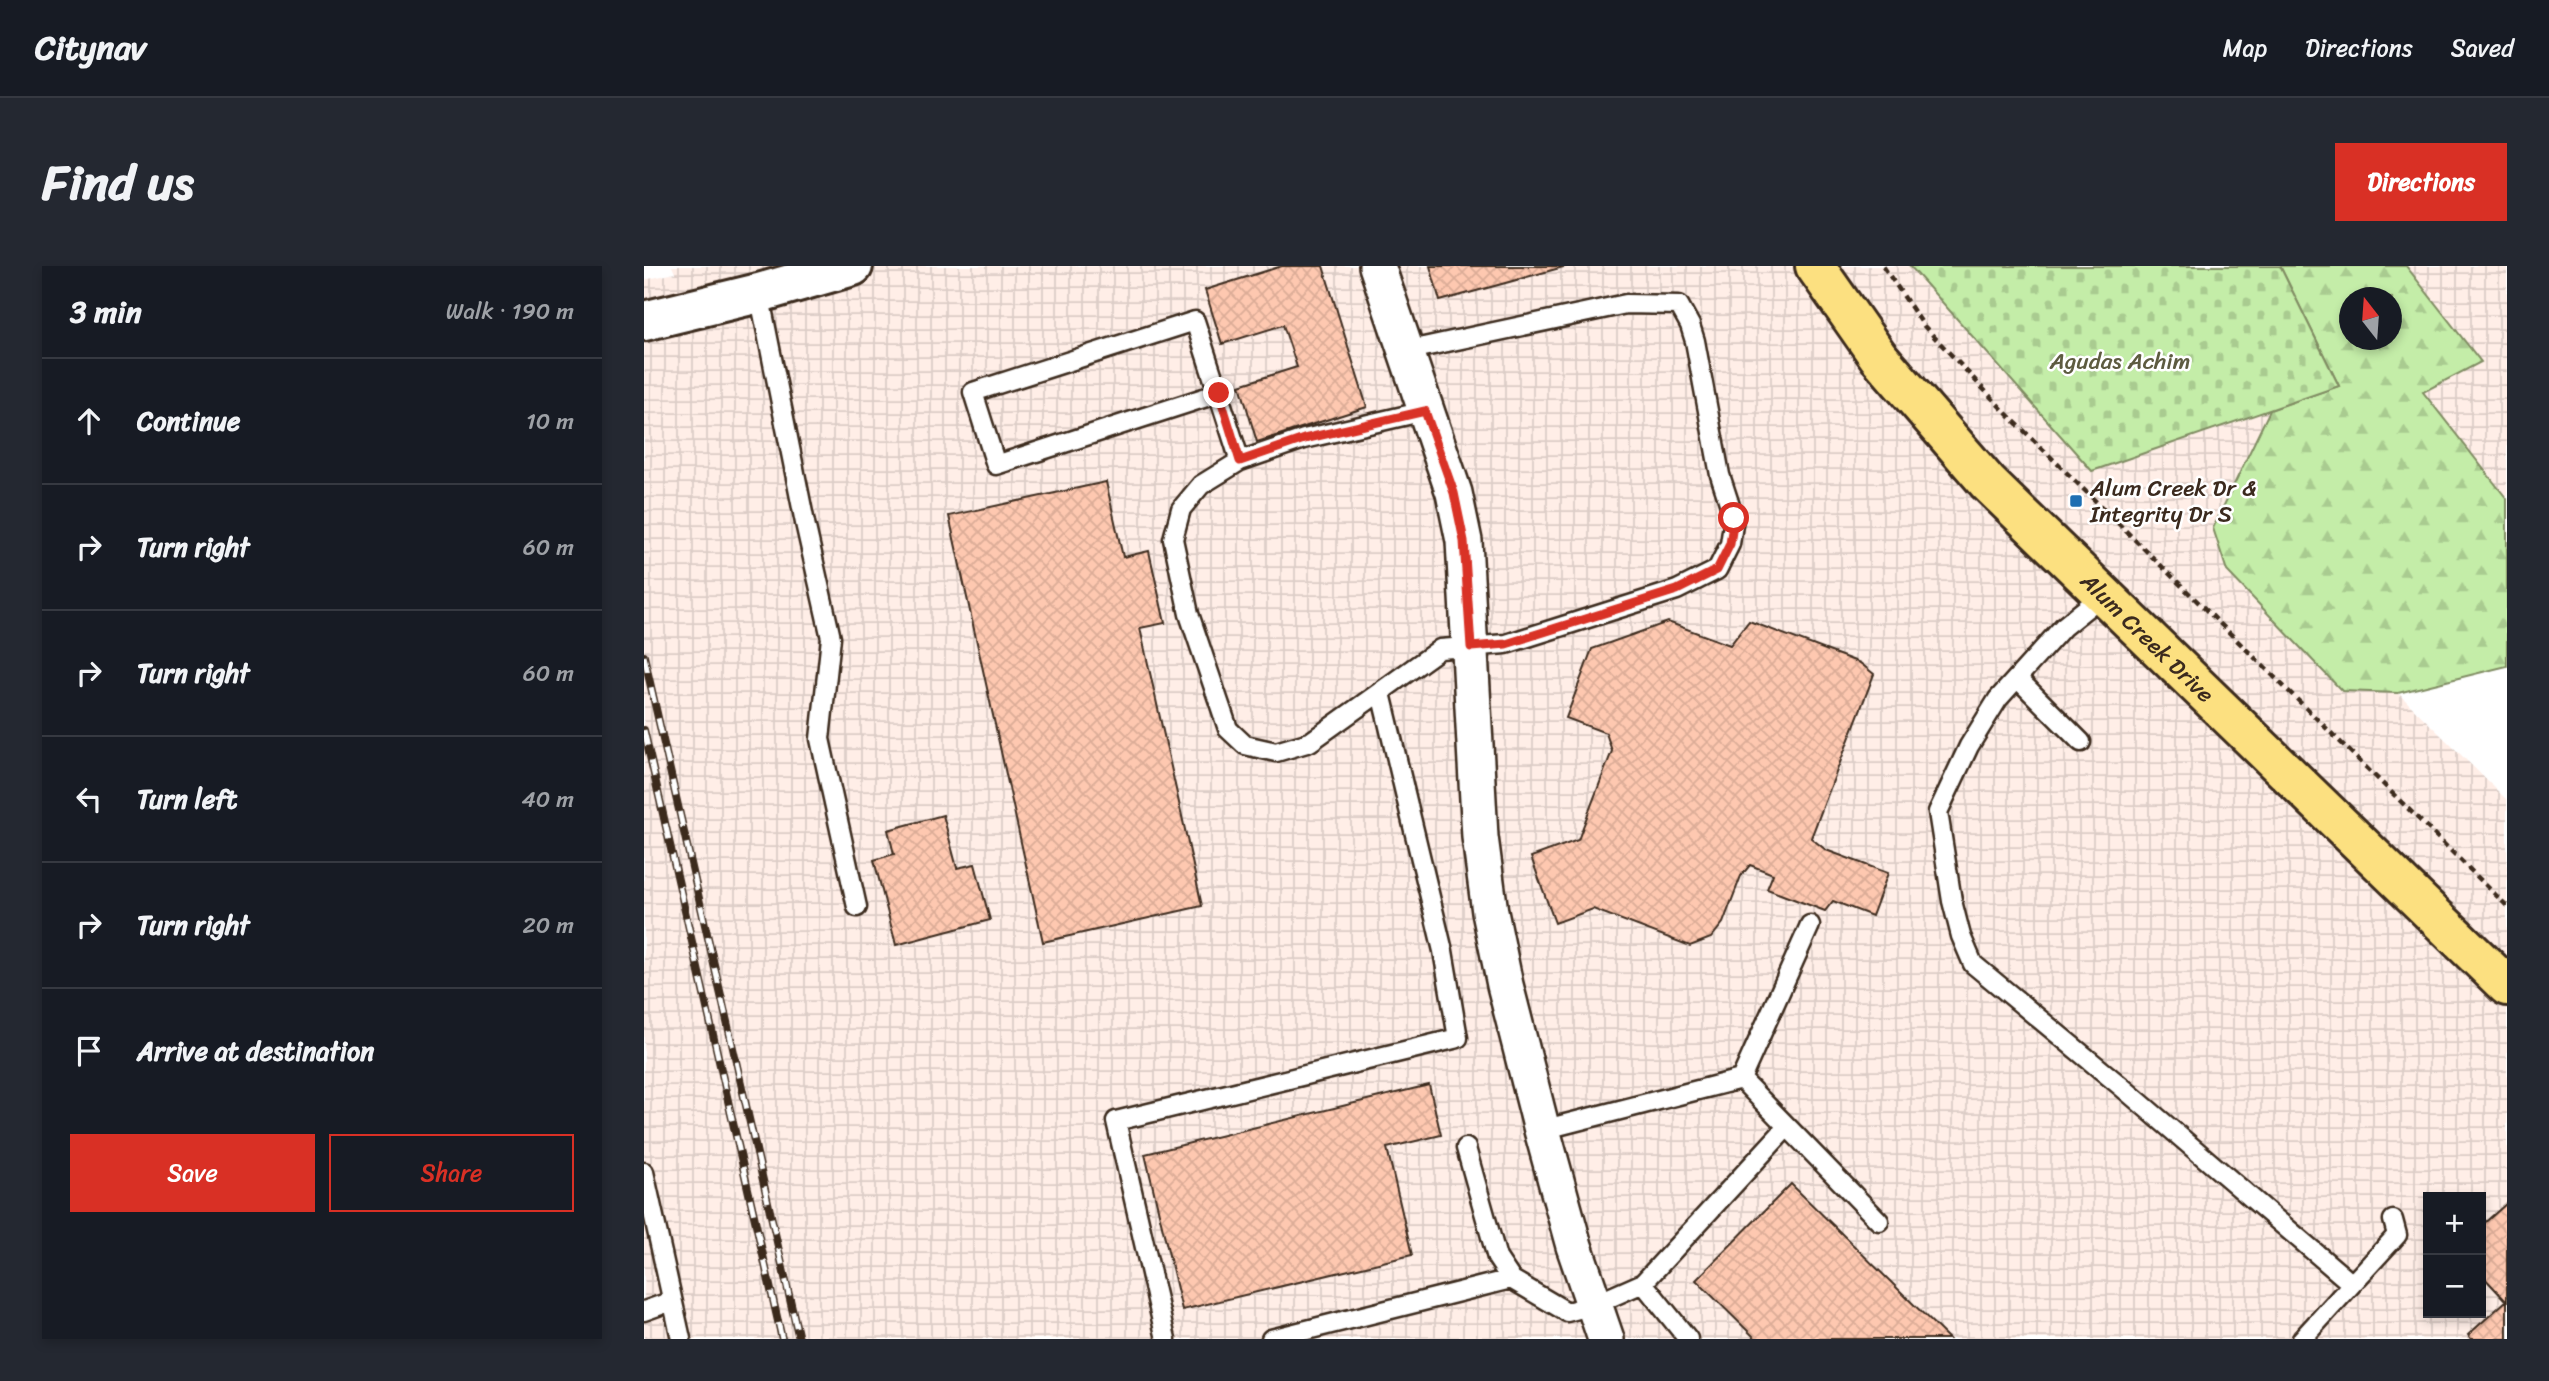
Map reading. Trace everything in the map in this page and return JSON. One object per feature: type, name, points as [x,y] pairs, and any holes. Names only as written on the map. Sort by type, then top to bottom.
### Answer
[{"type":"main road","points":[[644,321],[759,293],[853,266]]},
{"type":"main road","name":"Alum Creek Drive","points":[[1815,266],[1878,356],[1988,484],[2507,986]]},
{"type":"street","points":[[1377,266],[1454,493],[1462,529],[1471,647],[1480,837],[1490,912],[1505,985],[1542,1130],[1592,1306],[1606,1339]]},
{"type":"lane","points":[[759,293],[831,638],[820,739],[857,907]]},
{"type":"lane","points":[[1405,351],[1626,304],[1679,305],[1695,341],[1720,475],[1734,518],[1730,544],[1717,570],[1677,590],[1506,644],[1440,649],[1310,742],[1276,752],[1245,745],[1228,729],[1189,614],[1173,539],[1181,509],[1201,485],[1240,461],[1304,439],[1425,411]]},
{"type":"lane","points":[[1219,393],[996,466],[973,392],[1195,321],[1219,393],[1240,461]]},
{"type":"lane","points":[[2104,594],[2063,627],[1998,699],[1969,746],[1938,812],[1952,901],[1961,936],[1973,964],[2352,1284]]},
{"type":"lane","points":[[2017,678],[2081,742]]},
{"type":"lane","points":[[1166,1339],[1116,1121],[1458,1038],[1443,951],[1381,693]]},
{"type":"lane","points":[[1741,1079],[1810,925]]},
{"type":"lane","points":[[1542,1130],[1741,1079]]},
{"type":"lane","points":[[1741,1079],[1879,1221]]},
{"type":"lane","points":[[1466,1147],[1497,1258],[1511,1279],[1567,1312],[1592,1306],[1643,1283],[1786,1128]]},
{"type":"lane","points":[[644,1172],[681,1339]]},
{"type":"lane","points":[[2302,1339],[2396,1235],[2393,1220]]},
{"type":"lane","points":[[1271,1339],[1511,1279]]},
{"type":"lane","points":[[1643,1283],[1688,1339]]},
{"type":"lane","points":[[644,1311],[673,1301]]},
{"type":"path","points":[[1882,266],[1924,326],[2006,414],[2507,906]]},
{"type":"shaded area","points":[[672,266],[1910,266],[2092,471],[2270,410],[2213,528],[2342,691],[2398,693],[2507,800],[2507,1339],[644,1339],[644,280],[675,273]]},
{"type":"shaded area","points":[[2406,266],[2507,266],[2507,499],[2422,392],[2480,361]]},
{"type":"green space","name":"Agudas Achim","points":[[1910,266],[2280,266],[2339,386],[2092,471]]},
{"type":"green space","points":[[2280,266],[2406,266],[2481,362],[2423,392],[2507,499],[2507,666],[2398,693],[2342,691],[2227,571],[2213,528],[2270,410],[2339,386]]},
{"type":"building","points":[[1282,266],[1323,266],[1367,407],[1257,442],[1240,385],[1297,367],[1283,325],[1222,344],[1205,290]]},
{"type":"building","points":[[1430,266],[1567,266],[1440,301]]},
{"type":"building","points":[[1106,482],[1123,557],[1149,551],[1165,623],[1140,628],[1202,906],[1043,942],[949,516]]},
{"type":"building","points":[[1749,621],[1860,663],[1874,674],[1811,838],[1826,850],[1888,873],[1872,916],[1833,901],[1825,911],[1767,889],[1773,874],[1750,865],[1741,876],[1723,923],[1711,938],[1690,946],[1593,909],[1555,923],[1531,857],[1578,840],[1612,751],[1606,733],[1566,718],[1592,649],[1668,622],[1730,645]]},
{"type":"building","points":[[943,815],[957,868],[975,864],[990,920],[896,945],[874,860],[894,854],[888,830]]},
{"type":"building","points":[[1429,1085],[1441,1135],[1387,1148],[1412,1255],[1182,1310],[1145,1154]]},
{"type":"building","points":[[1791,1184],[1949,1339],[1756,1339],[1696,1280]]},
{"type":"building","points":[[2507,1203],[2507,1339],[2471,1339],[2468,1335],[2506,1301],[2486,1279],[2486,1222]]},
{"type":"railway","points":[[644,656],[799,1339]]},
{"type":"railway","points":[[644,730],[782,1339]]},
{"type":"place","name":"Alum Creek Dr & Integrity Dr S","points":[[2076,501]]},
{"type":"route","points":[[1219,393],[1240,461],[1304,439],[1425,411],[1454,493],[1464,541],[1471,647],[1506,644],[1677,590],[1717,570],[1730,544],[1734,518]]}]
